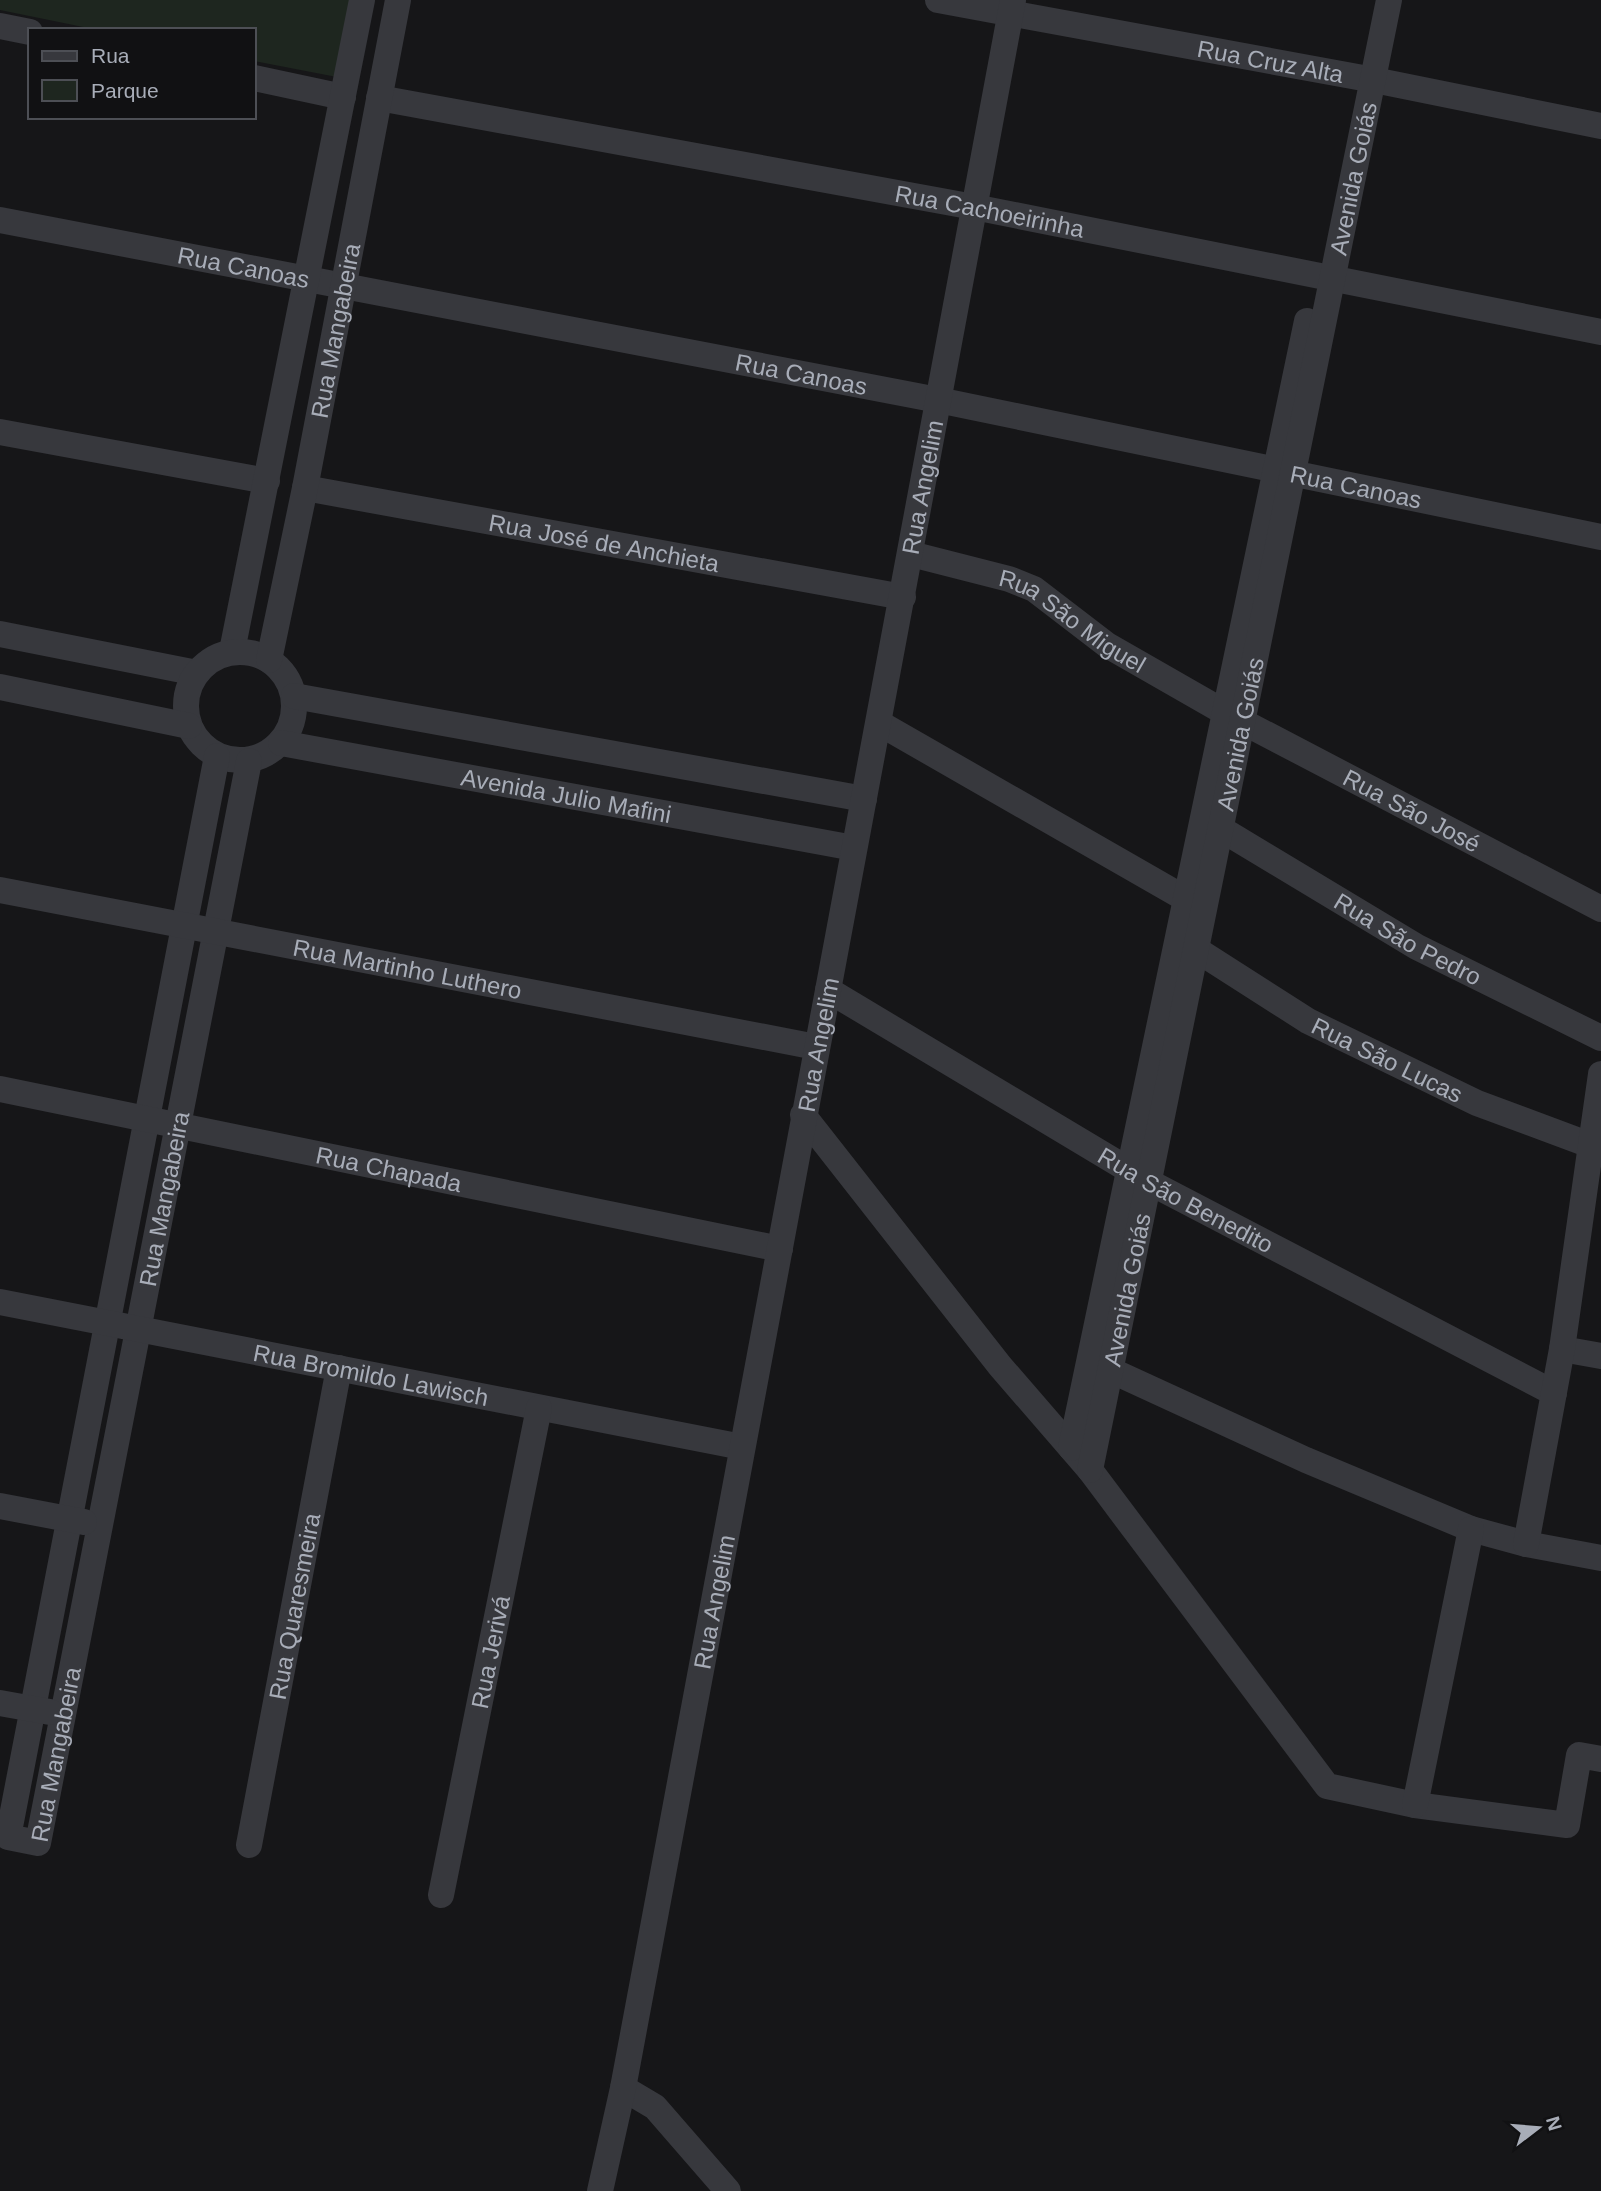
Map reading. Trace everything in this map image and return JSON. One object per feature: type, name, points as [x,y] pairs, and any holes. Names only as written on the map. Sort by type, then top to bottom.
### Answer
[{"type":"street","name":"Rua Mangabeira","points":[[232,651],[362,0]]},
{"type":"street","name":"Rua Mangabeira","points":[[269,660],[305,488],[398,0]]},
{"type":"street","name":"Rua Cruz Alta","points":[[938,0],[1012,7],[1601,126]]},
{"type":"street","name":"Avenida Goiás","points":[[1365,78],[1371,0]]},
{"type":"street","name":"Avenida Goiás","points":[[1071,1448],[1099,1365],[1139,1176],[1186,899],[1234,716],[1365,78],[1390,0]]},
{"type":"street","name":"Rua Angelim","points":[[600,2191],[623,2088],[1012,7]]},
{"type":"street","points":[[0,26],[28,32]]},
{"type":"street","points":[[256,78],[343,97]]},
{"type":"street","name":"Rua Cachoeirinha","points":[[379,98],[974,207],[1601,332]]},
{"type":"street","name":"Rua Canoas","points":[[0,220],[938,400],[1601,537]]},
{"type":"street","points":[[0,432],[267,481]]},
{"type":"street","name":"Rua José de Anchieta","points":[[305,488],[903,597]]},
{"type":"street","name":"Rua São Miguel","points":[[911,554],[1009,579],[1034,589],[1107,645],[1234,716]]},
{"type":"street","points":[[0,634],[197,673]]},
{"type":"street","points":[[232,651],[269,660],[285,676],[293,696],[290,729],[281,743],[266,755],[249,761],[233,761],[217,756],[196,738],[189,726],[187,699],[197,673],[208,662],[232,651]]},
{"type":"street","points":[[0,687],[189,726]]},
{"type":"street","name":"Avenida Julio Mafini","points":[[293,696],[864,800]]},
{"type":"street","name":"Avenida Goiás","points":[[1139,1176],[1197,950],[1222,829],[1234,716]]},
{"type":"street","name":"Rua São José","points":[[1234,716],[1601,909]]},
{"type":"street","points":[[879,723],[1186,899]]},
{"type":"street","name":"Avenida Julio Mafini","points":[[281,743],[855,848]]},
{"type":"street","name":"Rua Mangabeira","points":[[217,756],[8,1838],[38,1843],[249,761]]},
{"type":"street","name":"Rua São Pedro","points":[[1222,829],[1417,947],[1601,1038]]},
{"type":"street","name":"Rua Martinho Luthero","points":[[0,890],[816,1047]]},
{"type":"street","name":"Rua São Lucas","points":[[1197,950],[1308,1021],[1478,1103],[1596,1148]]},
{"type":"street","name":"Rua São Benedito","points":[[828,990],[1139,1176],[1554,1393]]},
{"type":"street","points":[[1526,1544],[1596,1148],[1601,1074]]},
{"type":"street","name":"Rua Chapada","points":[[0,1089],[779,1249]]},
{"type":"street","points":[[803,1115],[1000,1366],[1090,1470],[1327,1786],[1415,1805],[1567,1825],[1590,1757]]},
{"type":"street","name":"Rua Bromildo Lawisch","points":[[0,1302],[743,1447]]},
{"type":"street","points":[[1562,1349],[1601,1356]]},
{"type":"street","points":[[1099,1365],[1306,1460],[1471,1529],[1526,1544],[1601,1559]]},
{"type":"street","name":"Avenida Goiás","points":[[1090,1470],[1099,1365]]},
{"type":"street","name":"Rua Quaresmeira","points":[[249,1845],[340,1368]]},
{"type":"street","name":"Rua Jerivá","points":[[442,1895],[539,1408]]},
{"type":"street","points":[[0,1506],[100,1525]]},
{"type":"street","points":[[1415,1805],[1471,1529]]},
{"type":"street","points":[[0,1703],[63,1714]]},
{"type":"street","points":[[623,2088],[655,2107],[728,2191]]},
{"type":"green space","points":[[0,0],[357,0],[342,78],[256,61],[256,28],[88,28],[0,10]]}]
